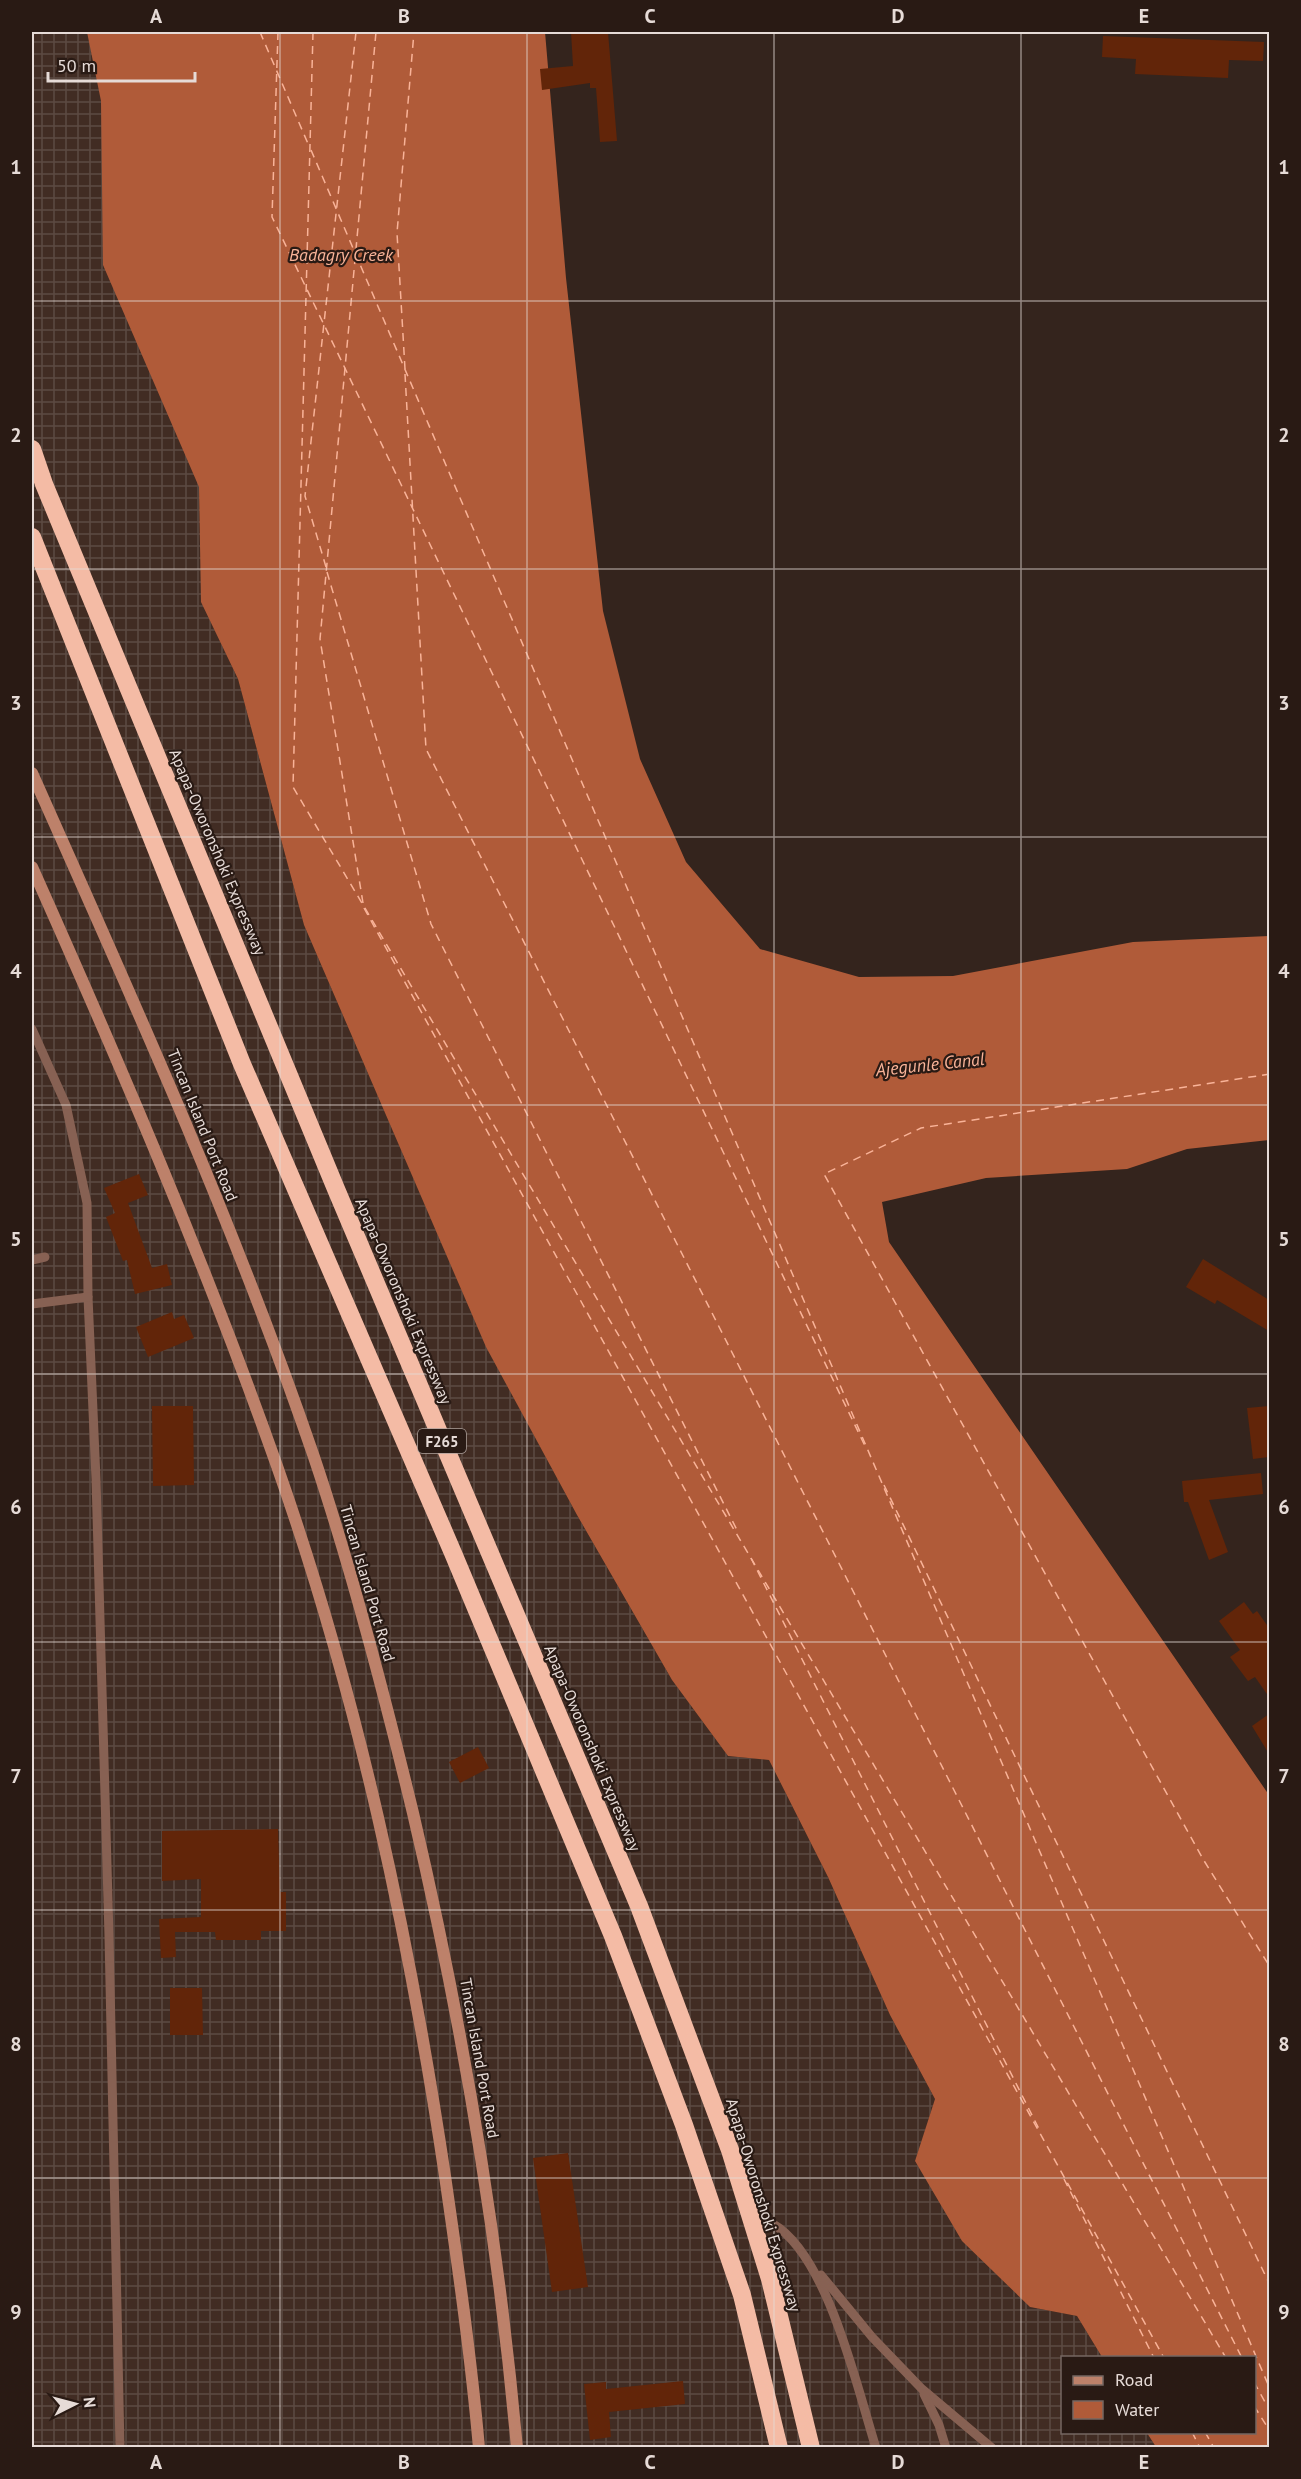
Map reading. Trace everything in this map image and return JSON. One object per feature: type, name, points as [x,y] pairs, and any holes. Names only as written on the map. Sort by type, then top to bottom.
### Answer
[{"type":"highway","name":"Apapa-Oworonshoki Expressway","points":[[32,448],[44,484],[332,1178],[639,1906],[730,2150],[770,2279],[811,2448]]},
{"type":"highway","name":"F265","points":[[32,537],[242,1064],[453,1553],[613,1936],[684,2125],[742,2295],[779,2448]]},
{"type":"street","name":"Tincan Island Port Road","points":[[32,773],[145,1029],[243,1266],[314,1458],[364,1621],[434,1903],[463,2048],[488,2201],[517,2448]]},
{"type":"street","points":[[32,867],[111,1044],[210,1283],[278,1469],[329,1631],[368,1773],[429,2068],[461,2287],[479,2448]]},
{"type":"lane","points":[[32,1029],[66,1105],[87,1203],[120,2448]]},
{"type":"lane","points":[[32,1260],[45,1257]]},
{"type":"lane","points":[[32,1304],[88,1297]]},
{"type":"lane","points":[[750,2217],[772,2224],[793,2241],[872,2337],[922,2390],[992,2448]]},
{"type":"lane","points":[[808,2258],[830,2302],[876,2448]]},
{"type":"lane","points":[[922,2390],[939,2425],[946,2448]]},
{"type":"shaded area","points":[[32,32],[137,32],[233,545],[208,616],[238,679],[304,925],[486,1346],[577,1515],[672,1680],[728,1756],[769,1760],[828,1877],[890,2015],[935,2099],[915,2162],[1030,2307],[1077,2316],[1101,2356],[1061,2356],[1061,2434],[1148,2434],[1156,2447],[32,2448]]},
{"type":"water","name":"Badagry Creek","points":[[87,32],[545,32],[566,278],[603,611],[640,759],[686,862],[760,949],[859,977],[953,976],[1133,942],[1269,936],[1269,1140],[1187,1149],[1127,1169],[986,1178],[882,1202],[889,1242],[1269,1795],[1269,2447],[1156,2447],[1148,2434],[1256,2434],[1256,2356],[1101,2356],[1077,2316],[1030,2307],[962,2241],[915,2161],[935,2099],[890,2015],[828,1877],[769,1760],[728,1756],[672,1680],[577,1515],[486,1347],[304,925],[238,679],[201,602],[199,487],[103,265],[101,101]]},
{"type":"building","points":[[571,32],[608,32],[617,141],[600,142],[596,88],[590,88],[590,83],[542,90],[540,69],[573,66]]},
{"type":"building","points":[[1103,36],[1264,42],[1263,61],[1229,60],[1228,78],[1135,74],[1136,59],[1102,57]]},
{"type":"building","points":[[139,1174],[148,1195],[128,1203],[152,1268],[167,1264],[172,1285],[135,1294],[127,1260],[123,1261],[106,1217],[115,1213],[104,1188]]},
{"type":"building","points":[[1203,1259],[1269,1300],[1269,1331],[1217,1300],[1215,1304],[1186,1287]]},
{"type":"building","points":[[172,1312],[174,1319],[184,1315],[194,1338],[148,1357],[136,1327]]},
{"type":"building","points":[[152,1406],[193,1406],[194,1485],[153,1486]]},
{"type":"building","points":[[1269,1406],[1269,1457],[1253,1459],[1247,1408]]},
{"type":"building","points":[[1261,1473],[1263,1494],[1209,1500],[1228,1552],[1209,1560],[1188,1502],[1184,1502],[1182,1481]]},
{"type":"building","points":[[1244,1602],[1253,1614],[1257,1611],[1269,1628],[1269,1697],[1255,1677],[1248,1681],[1230,1657],[1240,1650],[1219,1621]]},
{"type":"building","points":[[1269,1714],[1269,1754],[1252,1726]]},
{"type":"building","points":[[478,1747],[489,1768],[460,1783],[449,1762]]},
{"type":"building","points":[[278,1829],[280,1892],[286,1892],[286,1931],[261,1931],[261,1940],[216,1940],[215,1932],[175,1932],[176,1957],[161,1958],[159,1919],[201,1917],[201,1879],[162,1881],[162,1831]]},
{"type":"building","points":[[170,1988],[202,1988],[203,2035],[170,2035]]},
{"type":"building","points":[[568,2153],[588,2287],[552,2292],[533,2158]]},
{"type":"building","points":[[683,2381],[685,2404],[609,2412],[611,2437],[590,2440],[584,2384],[606,2382],[606,2389]]},
{"type":"ferry route","points":[[260,32],[309,146]]},
{"type":"ferry route","points":[[278,32],[272,217],[865,1446]]},
{"type":"ferry route","points":[[313,32],[293,787],[1225,2356]]},
{"type":"ferry route","points":[[326,567],[305,496],[356,32]]},
{"type":"ferry route","points":[[363,903],[320,639],[376,32]]},
{"type":"ferry route","points":[[405,369],[397,233],[414,32]]},
{"type":"ferry route","points":[[311,150],[1256,2356]]},
{"type":"ferry route","points":[[405,374],[426,749],[1241,2356]]},
{"type":"ferry route","points":[[327,572],[431,924],[738,1532]]},
{"type":"ferry route","points":[[364,908],[1163,2356]]},
{"type":"ferry route","points":[[1270,1074],[921,1128],[824,1174],[1203,1859],[1270,1967]]},
{"type":"ferry route","points":[[884,1485],[1270,2285]]},
{"type":"ferry route","points":[[751,1558],[1039,2129]]},
{"type":"ferry route","points":[[1064,2179],[1153,2356]]},
{"type":"ferry route","points":[[1256,2356],[1270,2389]]},
{"type":"ferry route","points":[[1256,2386],[1270,2411]]},
{"type":"ferry route","points":[[1256,2409],[1270,2431]]},
{"type":"ferry route","points":[[1193,2434],[1200,2448]]},
{"type":"ferry route","points":[[1206,2434],[1214,2448]]},
{"type":"water label","name":"Ajegunle Canal","points":[[930,1064]]}]
